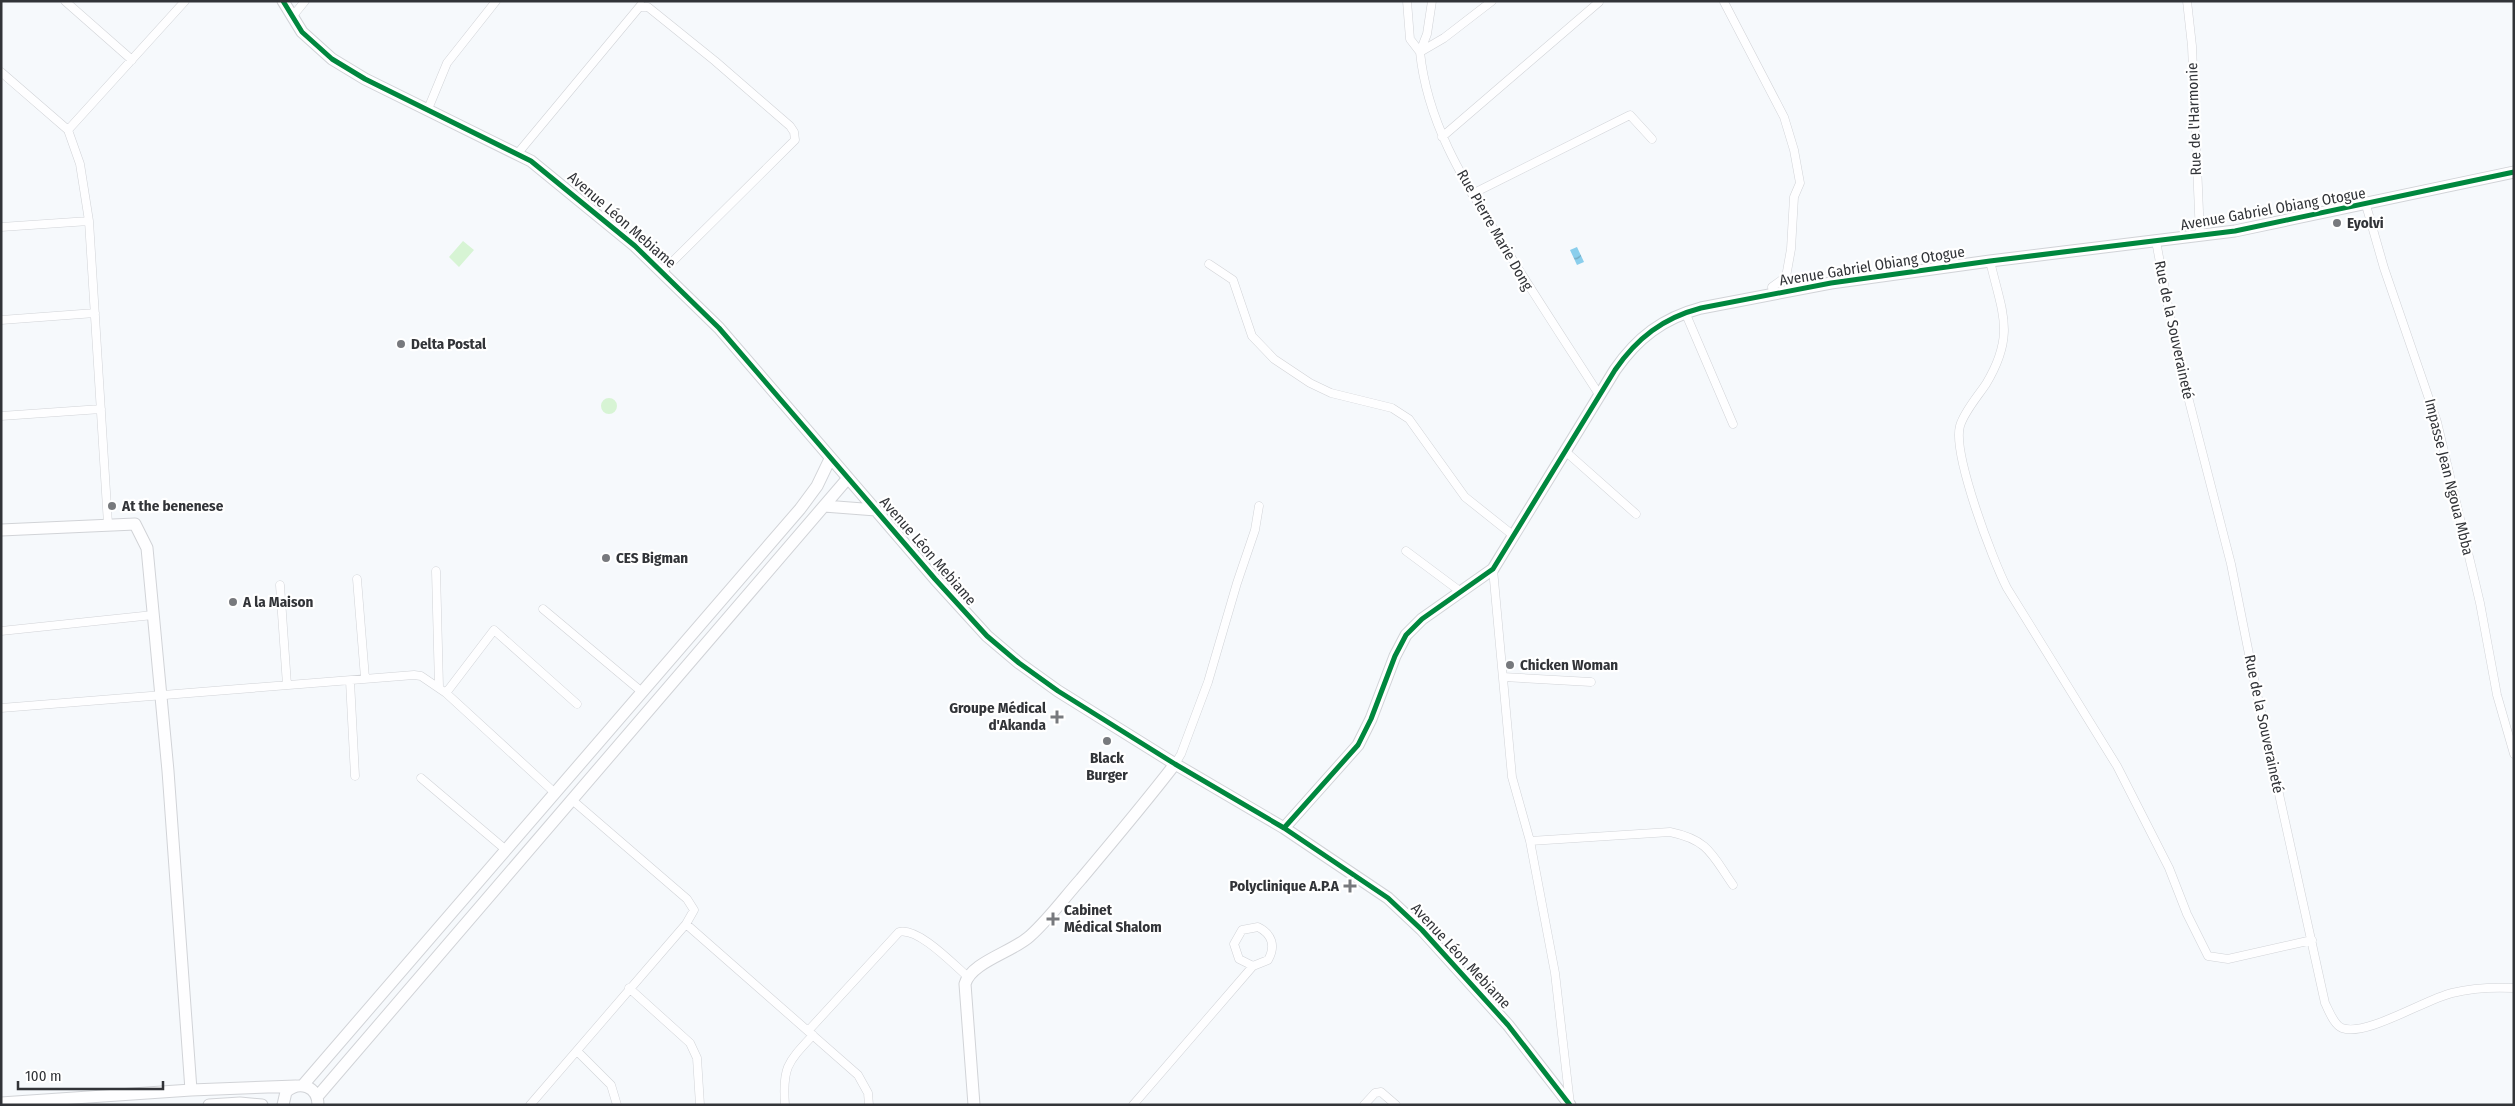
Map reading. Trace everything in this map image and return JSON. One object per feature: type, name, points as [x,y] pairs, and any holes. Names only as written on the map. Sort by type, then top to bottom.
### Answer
[{"type":"street","points":[[65,1],[132,60]]},
{"type":"street","points":[[68,130],[184,1]]},
{"type":"street","name":"Avenue Léon Mebiame","points":[[283,1],[292,17],[316,47],[332,59],[365,79],[518,153],[555,178],[663,271],[725,335],[830,459],[987,636],[1058,691],[1175,764],[1284,828],[1362,879],[1417,925],[1508,1025],[1570,1105]]},
{"type":"street","points":[[292,17],[305,1]]},
{"type":"street","points":[[428,109],[448,63],[496,1]]},
{"type":"street","points":[[1407,1],[1410,39],[1420,52]]},
{"type":"street","points":[[1420,52],[1427,34],[1432,1]]},
{"type":"street","points":[[1420,52],[1444,38],[1492,1]]},
{"type":"street","name":"Rue de l'Harmonie","points":[[2187,1],[2192,46],[2200,236]]},
{"type":"street","points":[[1442,137],[1599,2]]},
{"type":"street","points":[[1724,2],[1784,117],[1794,150],[1800,183],[1794,197],[1791,249],[1786,277],[1772,287],[1773,294]]},
{"type":"street","points":[[518,153],[642,4],[716,61],[790,126],[795,140],[663,271]]},
{"type":"street","name":"Rue Pierre Marie Dong","points":[[1420,52],[1423,81],[1442,137],[1472,194],[1539,304],[1600,396]]},
{"type":"street","points":[[1,72],[68,130],[86,189],[108,524]]},
{"type":"street","points":[[1472,194],[1630,115],[1652,139]]},
{"type":"street","name":"Avenue Gabriel Obiang Otogue","points":[[1284,828],[1358,745],[1371,719],[1394,656],[1406,636],[1422,620],[1492,569],[1628,352],[1638,341],[1657,326],[1685,312],[1773,294],[1990,261],[2200,236],[2366,205],[2514,172]]},
{"type":"street","name":"Impasse Jean Ngoua Mbba","points":[[2366,205],[2384,268],[2437,422],[2480,603],[2499,704],[2514,754]]},
{"type":"street","points":[[1,227],[89,221]]},
{"type":"street","name":"Rue de la Souveraineté","points":[[2156,241],[2177,354],[2232,564],[2257,694],[2326,1003],[2334,1020],[2341,1028],[2352,1030],[2371,1025],[2451,993],[2478,989],[2514,988]]},
{"type":"street","points":[[1990,261],[2004,324],[2005,341],[1993,372],[1960,426],[1960,450],[1993,559],[2007,588],[2117,766],[2169,868],[2187,914],[2208,956],[2228,959],[2312,940]]},
{"type":"street","points":[[1209,264],[1233,280],[1252,336],[1274,359],[1310,383],[1331,393],[1392,408],[1409,419],[1465,498],[1514,536]]},
{"type":"street","points":[[1685,312],[1733,424]]},
{"type":"street","points":[[1,320],[95,314]]},
{"type":"street","points":[[1,416],[101,409]]},
{"type":"street","points":[[1565,451],[1636,514]]},
{"type":"street","points":[[283,1105],[286,1092],[299,1086],[506,850],[800,509],[817,486],[830,459]]},
{"type":"street","points":[[1,1103],[191,1090],[299,1086],[312,1090],[318,1101],[571,799],[848,478]]},
{"type":"street","points":[[824,506],[876,510]]},
{"type":"street","points":[[974,1105],[965,984],[967,976],[977,968],[1009,952],[1038,928],[1136,814],[1175,764],[1181,754],[1208,682],[1237,583],[1255,530],[1259,506]]},
{"type":"street","points":[[1,530],[135,524],[147,548],[159,694],[168,771],[191,1090]]},
{"type":"street","points":[[1406,551],[1461,592]]},
{"type":"street","points":[[1492,569],[1512,777],[1530,840],[1555,973],[1570,1105]]},
{"type":"street","points":[[436,571],[439,687]]},
{"type":"street","points":[[357,579],[365,678]]},
{"type":"street","points":[[280,585],[287,685]]},
{"type":"street","points":[[543,609],[642,692]]},
{"type":"street","points":[[1,631],[153,615]]},
{"type":"street","points":[[446,693],[494,630],[577,704]]},
{"type":"street","points":[[1,708],[414,675],[439,687],[555,793]]},
{"type":"street","points":[[1503,677],[1591,682]]},
{"type":"street","points":[[350,681],[355,776]]},
{"type":"street","points":[[421,778],[506,850]]},
{"type":"street","points":[[530,1105],[686,924],[694,910],[687,899],[571,799]]},
{"type":"street","points":[[1530,840],[1670,832],[1688,836],[1705,845],[1733,885]]},
{"type":"street","points":[[686,924],[858,1075],[868,1092],[869,1105]]},
{"type":"street","points":[[1133,1105],[1253,966],[1268,960],[1273,944],[1265,930],[1258,927],[1242,930],[1234,944],[1235,952],[1239,959],[1253,966]]},
{"type":"street","points":[[785,1105],[784,1079],[787,1067],[811,1033],[899,932],[904,931],[917,935],[967,976]]},
{"type":"street","points":[[629,988],[690,1043],[697,1058],[700,1105]]},
{"type":"street","points":[[577,1051],[611,1085],[617,1105]]},
{"type":"street","points":[[1364,1105],[1375,1093],[1380,1092],[1396,1105]]},
{"type":"street","points":[[209,1105],[240,1103],[262,1105]]},
{"type":"green space","points":[[463,241],[474,250],[459,267],[449,257]]},
{"type":"green space","points":[[609,398],[617,406],[609,414],[601,406]]},
{"type":"water","points":[[1577,247],[1584,262],[1577,265],[1570,250]]},
{"type":"cycle path","points":[[283,1],[302,32],[332,59],[365,79],[531,161],[635,246],[719,328],[935,579],[987,636],[1019,663],[1058,691],[1175,764],[1284,828],[1388,898],[1422,930],[1508,1025],[1570,1105]]},
{"type":"cycle path","points":[[1284,828],[1358,745],[1371,719],[1395,656],[1406,635],[1422,619],[1493,569],[1615,370],[1632,348],[1642,339],[1675,317],[1701,308],[1831,283],[1990,261],[2235,231],[2514,172]]},
{"type":"place","name":"Eyolvi","points":[[2337,223]]},
{"type":"place","name":"Delta Postal","points":[[401,344]]},
{"type":"place","name":"At the benenese","points":[[112,506]]},
{"type":"place","name":"CES Bigman","points":[[606,558]]},
{"type":"place","name":"A la Maison","points":[[233,602]]},
{"type":"place","name":"Chicken Woman","points":[[1510,665]]},
{"type":"place","name":"Groupe Médical d'Akanda","points":[[1057,717]]},
{"type":"place","name":"Black Burger","points":[[1107,741]]},
{"type":"place","name":"Polyclinique A.P.A","points":[[1350,886]]},
{"type":"place","name":"Cabinet Médical Shalom","points":[[1053,919]]}]
